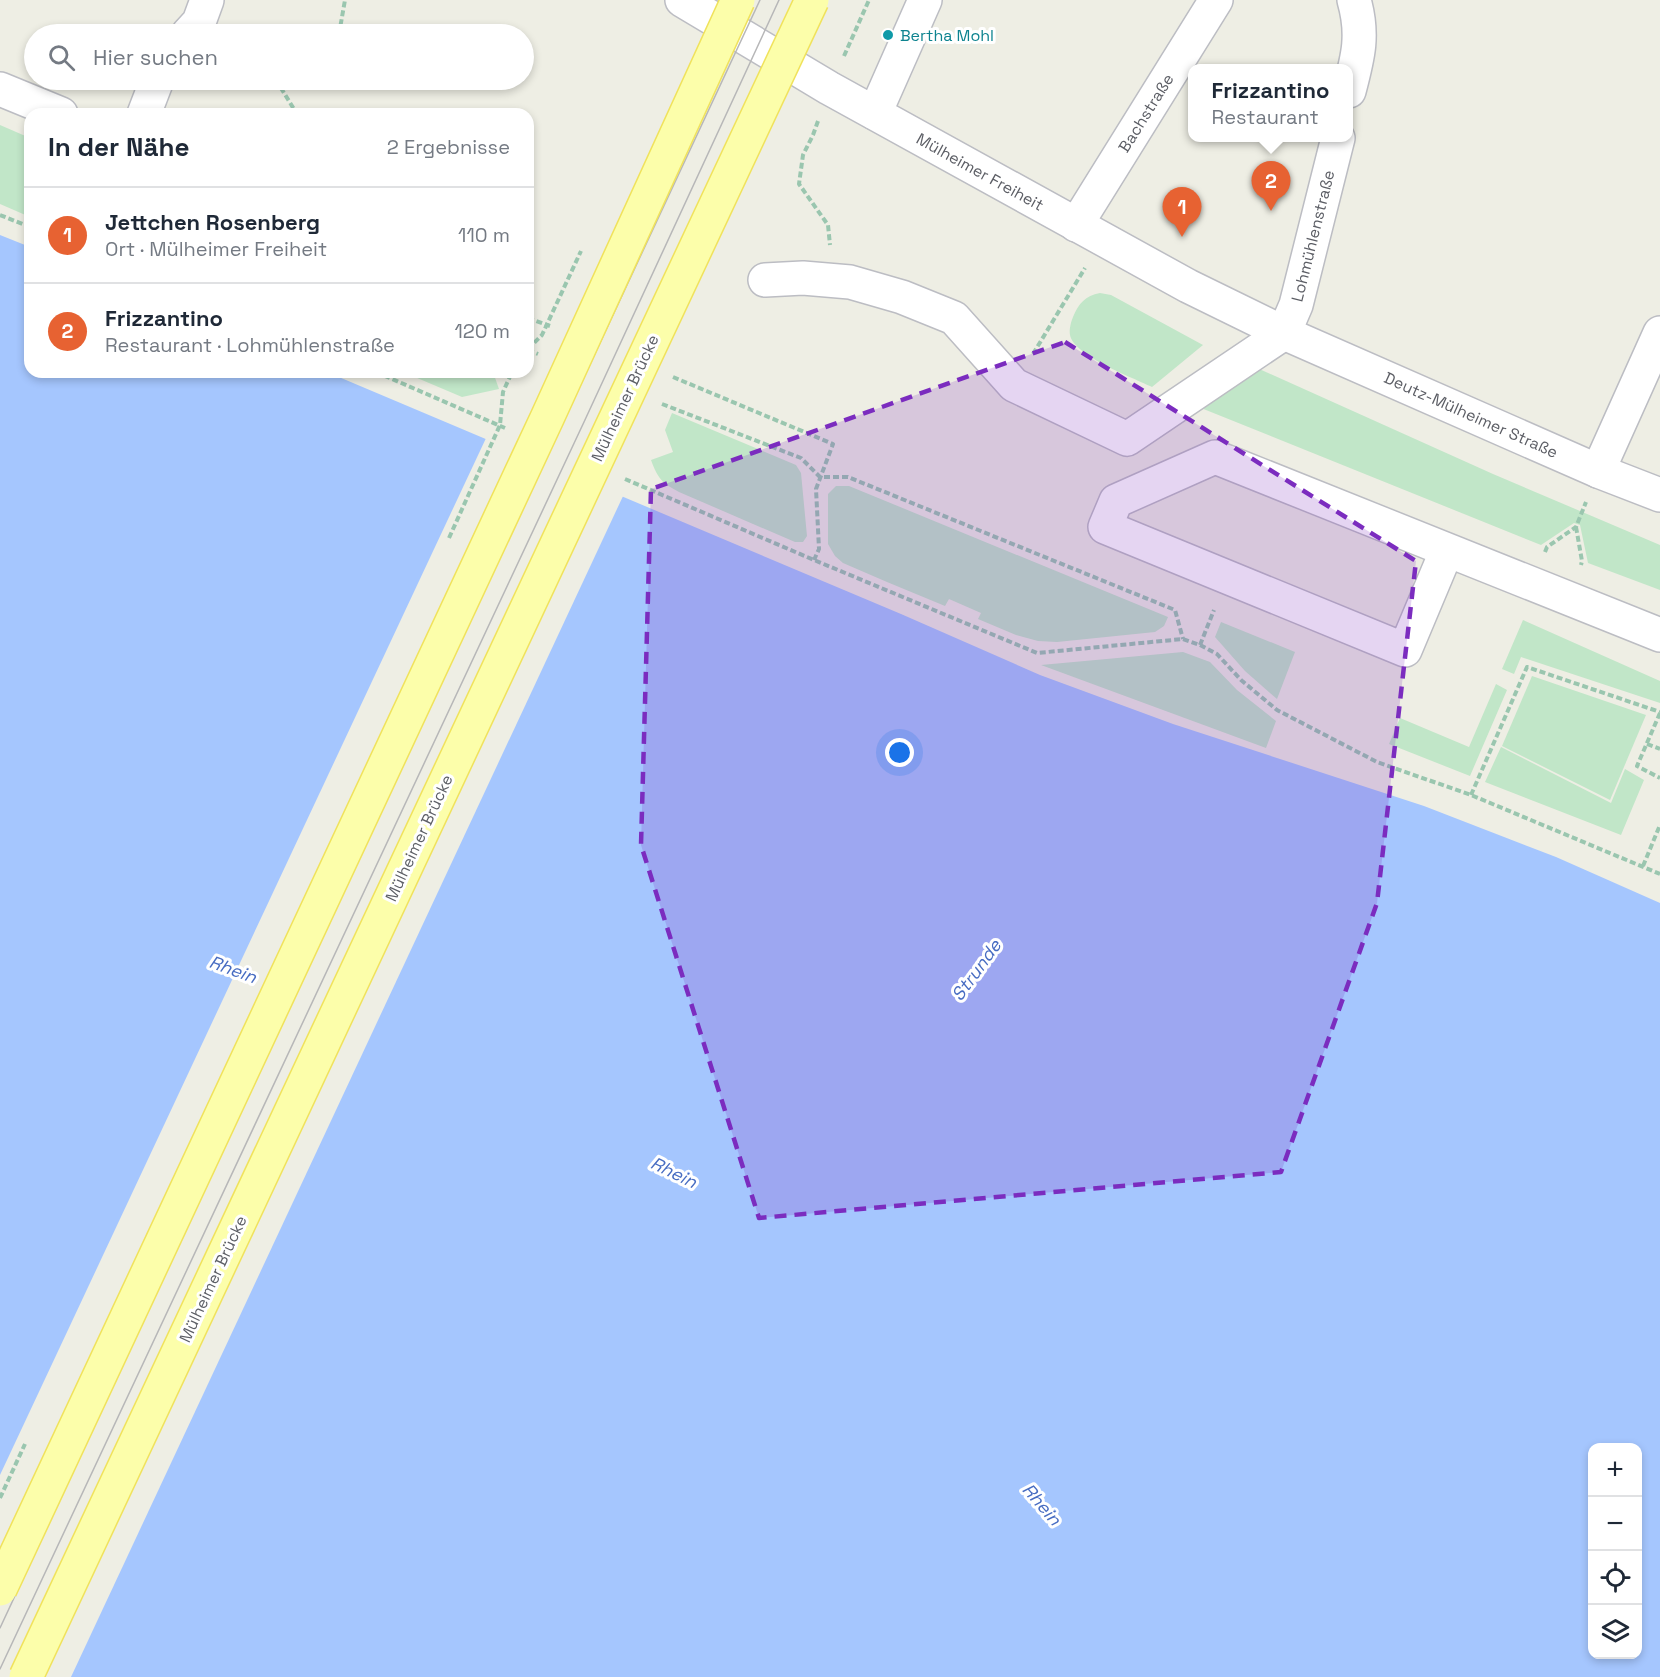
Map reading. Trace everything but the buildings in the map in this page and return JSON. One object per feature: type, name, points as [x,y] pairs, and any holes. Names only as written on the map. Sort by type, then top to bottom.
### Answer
[{"type":"main road","points":[[0,1551],[573,327],[722,0]]},
{"type":"main road","points":[[0,1589],[548,416],[738,0]]},
{"type":"main road","name":"Mülheimer Brücke","points":[[26,1677],[812,0]]},
{"type":"street","points":[[197,24],[207,0]]},
{"type":"street","name":"Mülheimer Freiheit","points":[[682,0],[829,88],[1076,225],[1188,286],[1284,333]]},
{"type":"street","points":[[875,113],[925,0]]},
{"type":"street","name":"Bachstraße","points":[[1076,225],[1216,0]]},
{"type":"street","points":[[1353,75],[1359,51],[1360,25],[1354,0]]},
{"type":"street","points":[[0,89],[46,108]]},
{"type":"street","points":[[146,108],[153,90]]},
{"type":"street","name":"Lohmühlenstraße","points":[[1284,333],[1296,305],[1337,142]]},
{"type":"street","points":[[765,280],[803,278],[850,282],[902,297],[954,318],[1014,385],[1126,439],[1284,333]]},
{"type":"street","name":"Deutz-Mülheimer Straße","points":[[1284,333],[1599,471],[1660,495]]},
{"type":"street","points":[[1599,471],[1660,333]]},
{"type":"street","points":[[1447,550],[1405,650],[1105,527],[1116,501],[1215,458],[1447,550],[1660,635]]},
{"type":"path","points":[[341,24],[345,0]]},
{"type":"path","points":[[829,88],[869,0]]},
{"type":"path","points":[[282,90],[293,108]]},
{"type":"path","points":[[813,135],[803,155],[799,183],[828,225],[835,282]]},
{"type":"path","points":[[0,214],[24,224]]},
{"type":"path","points":[[1014,385],[1081,276]]},
{"type":"path","points":[[534,320],[560,331]]},
{"type":"path","points":[[534,352],[539,354]]},
{"type":"path","points":[[667,374],[833,444],[816,489],[819,549],[814,560],[1037,653],[1184,639],[1216,654],[1241,680],[1277,710],[1377,762],[1470,795],[1660,874]]},
{"type":"path","points":[[660,403],[801,458],[820,477],[848,477],[1175,610],[1184,639]]},
{"type":"path","points":[[1582,512],[1576,527],[1582,561]]},
{"type":"path","points":[[1547,547],[1576,527]]},
{"type":"path","points":[[1200,645],[1211,618]]},
{"type":"path","points":[[1470,795],[1527,667],[1660,712],[1637,766],[1660,778]]},
{"type":"path","points":[[1647,744],[1660,749]]},
{"type":"path","points":[[1643,866],[1660,825]]},
{"type":"highlighted area","points":[[1065,342],[1416,561],[1377,903],[1281,1172],[759,1218],[641,845],[651,489]]},
{"type":"green space","points":[[0,125],[24,135],[24,214],[0,204]]},
{"type":"green space","points":[[1100,293],[1111,295],[1203,345],[1152,387],[1106,366],[1082,351],[1070,335],[1072,319],[1080,304],[1086,298]]},
{"type":"green space","points":[[1257,368],[1493,474],[1660,545],[1660,590],[1588,563],[1580,525],[1574,523],[1541,545],[1196,406]]},
{"type":"green space","points":[[417,378],[495,378],[499,389],[462,397]]},
{"type":"green space","points":[[672,413],[796,465],[801,473],[807,536],[803,542],[795,542],[679,492],[661,480],[651,460],[673,452],[665,430]]},
{"type":"green space","points":[[836,486],[849,486],[1168,617],[1164,626],[1155,632],[1057,642],[1038,641],[1016,635],[978,619],[981,613],[949,599],[945,606],[843,563],[835,556],[828,544],[828,494]]},
{"type":"green space","points":[[1523,620],[1660,681],[1660,703],[1521,657],[1514,674],[1502,669]]},
{"type":"green space","points":[[1221,622],[1295,652],[1277,699],[1245,671],[1215,637]]},
{"type":"green space","points":[[1183,652],[1210,662],[1237,690],[1276,721],[1266,748],[1041,665]]},
{"type":"green space","points":[[1532,676],[1646,715],[1610,800],[1502,746]]},
{"type":"green space","points":[[1496,684],[1507,690],[1470,776],[1389,744],[1400,718],[1469,747]]},
{"type":"green space","points":[[1501,747],[1611,803],[1625,769],[1644,780],[1621,835],[1485,782]]},
{"type":"water","points":[[0,235],[24,245],[24,378],[341,378],[1040,675],[1173,724],[1424,806],[1556,857],[1660,903],[1660,1677],[0,1677]]},
{"type":"pier","points":[[487,436],[624,494],[71,1677],[0,1677],[0,1475]]},
{"type":"tram line","points":[[0,1628],[760,0]]},
{"type":"tram line","points":[[0,1669],[779,0]]},
{"type":"place","name":"Bertha Mohl","points":[[888,35]]},
{"type":"place","name":"Frizzantino","points":[[1271,211]]},
{"type":"place","name":"Jettchen Rosenberg","points":[[1182,237]]},
{"type":"water label","name":"Rhein","points":[[233,969]]},
{"type":"water label","name":"Strunde","points":[[976,970]]},
{"type":"water label","name":"Rhein","points":[[674,1172]]},
{"type":"water label","name":"Rhein","points":[[1042,1504]]}]
